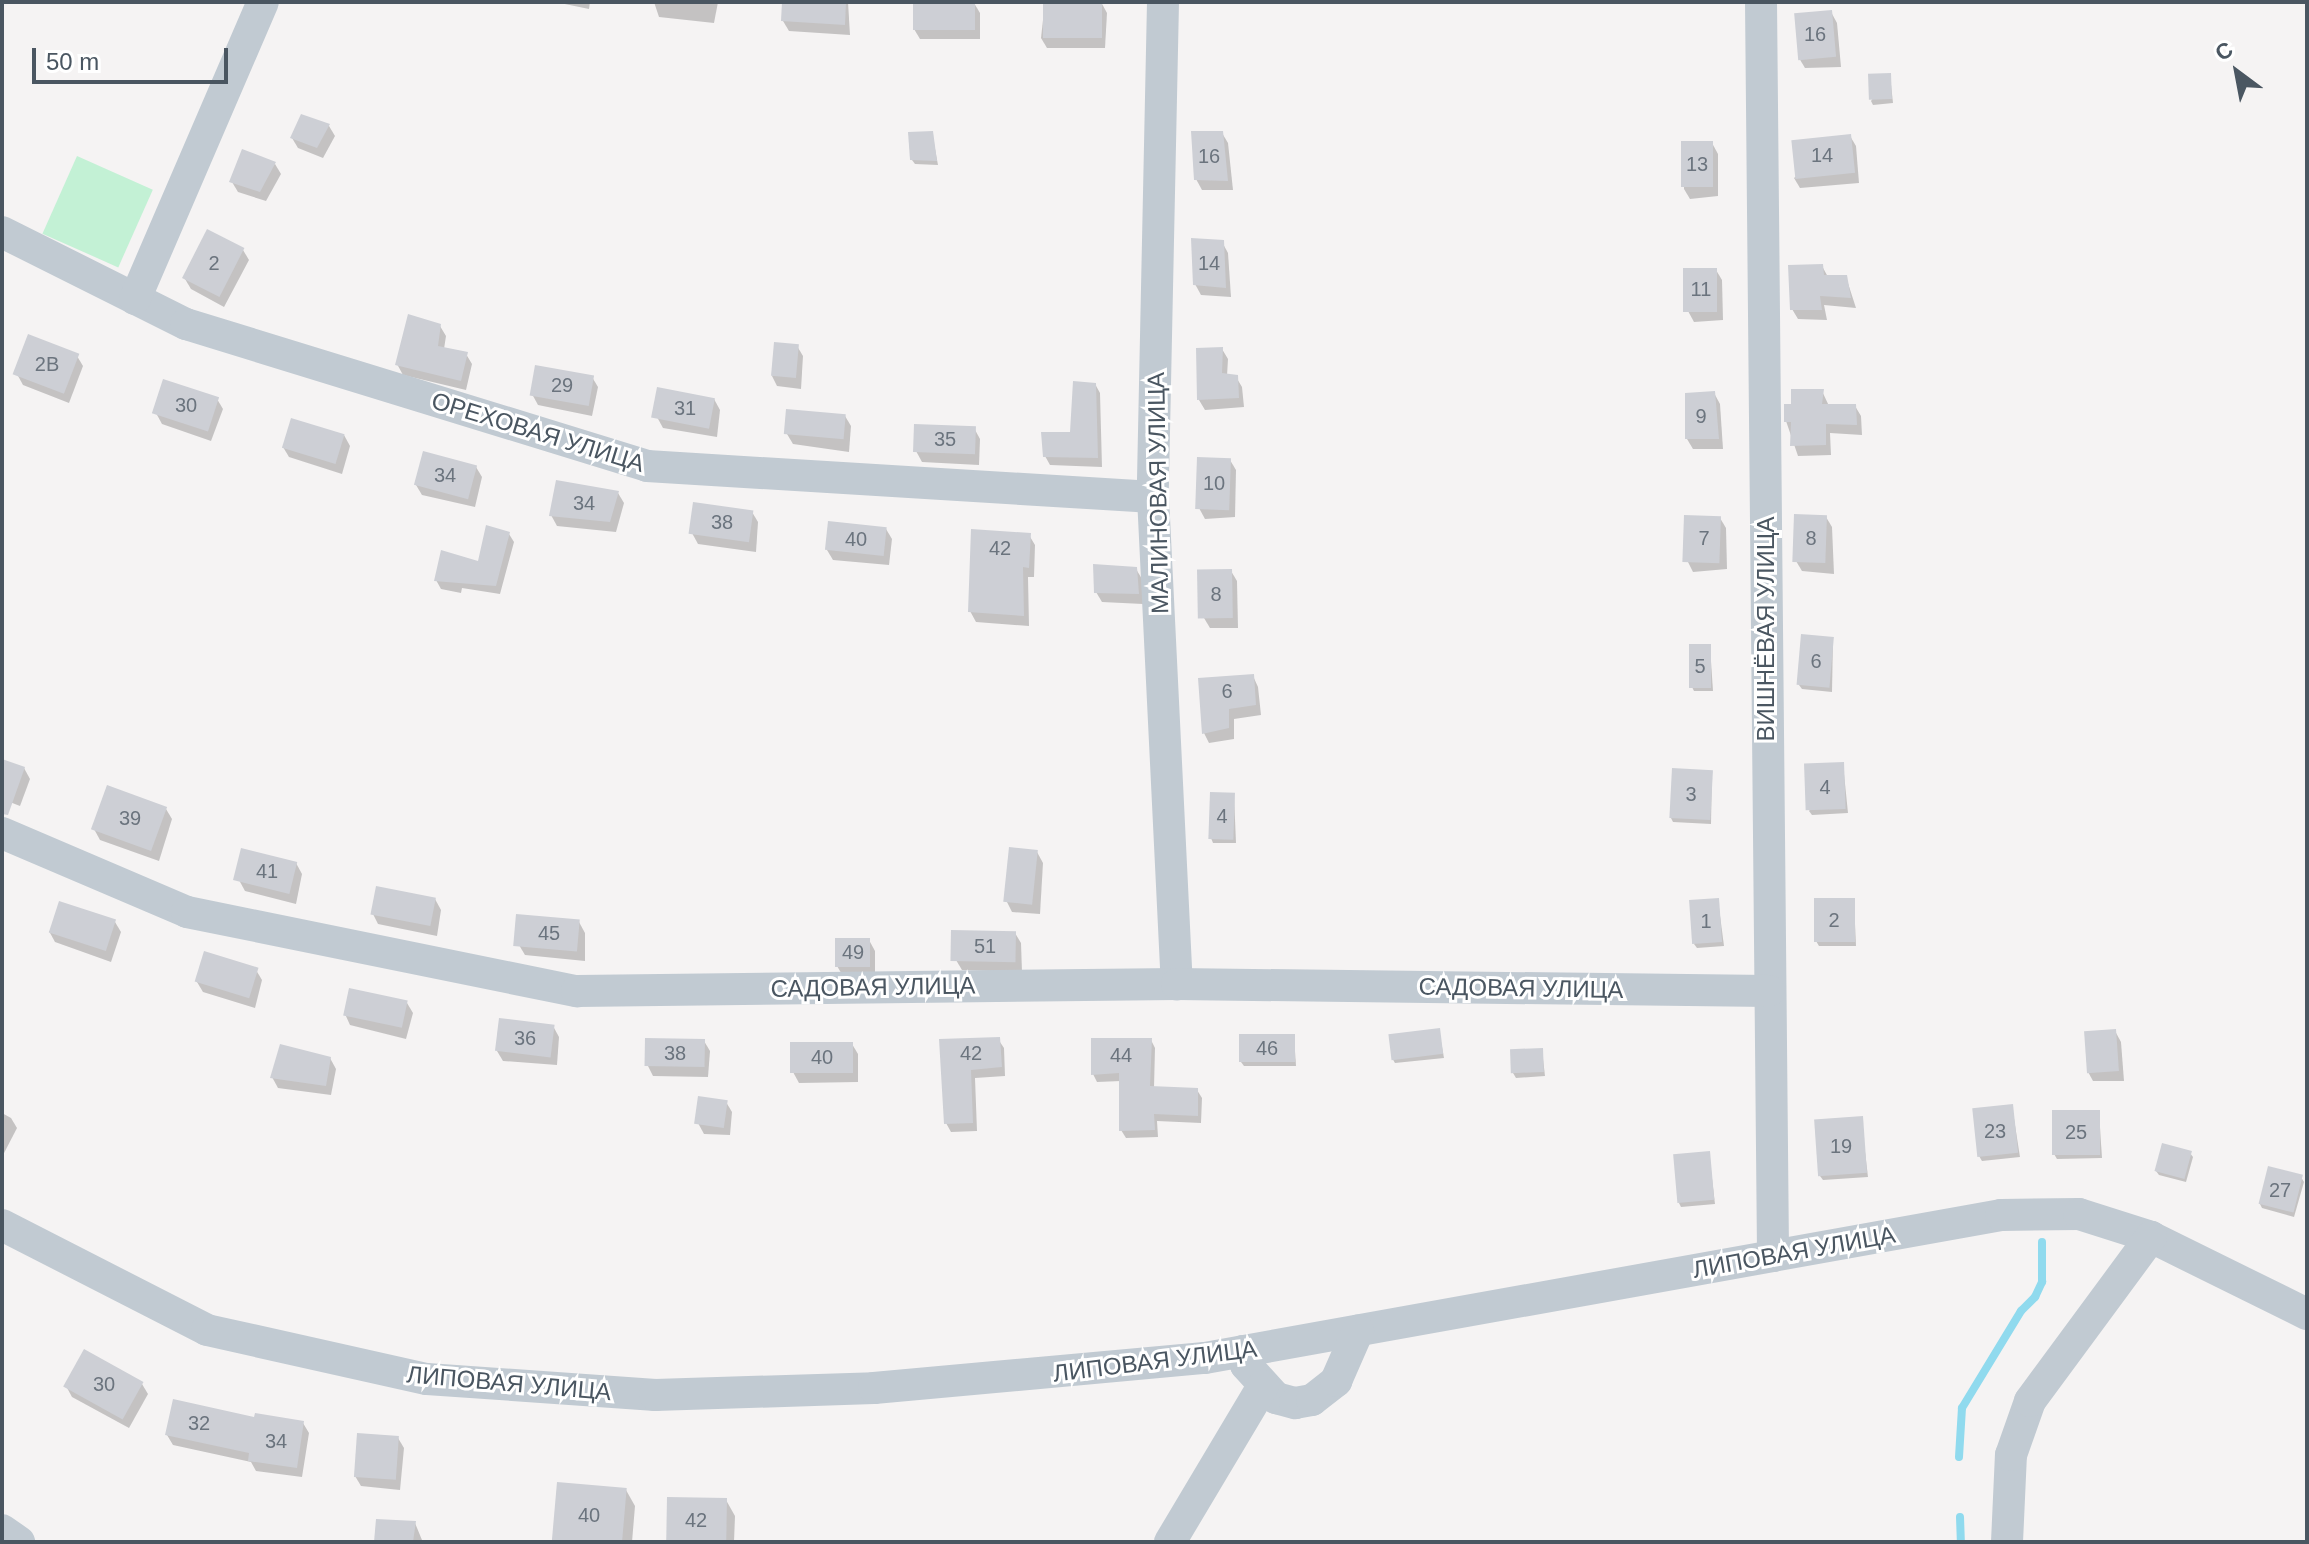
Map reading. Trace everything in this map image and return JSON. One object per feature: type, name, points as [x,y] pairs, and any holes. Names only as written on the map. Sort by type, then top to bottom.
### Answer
[{"type":"street","points":[[135,299],[263,2]]},
{"type":"street","name":"МАЛИНОВАЯ УЛИЦА","points":[[1163,2],[1153,497],[1177,984]]},
{"type":"street","name":"ВИШНЁВАЯ УЛИЦА","points":[[1761,2],[1773,1256]]},
{"type":"street","name":"ОРЕХОВАЯ УЛИЦА","points":[[2,232],[186,324],[647,466],[1153,497]]},
{"type":"street","name":"САДОВАЯ УЛИЦА","points":[[2,833],[187,912],[577,991],[1177,984],[1769,991]]},
{"type":"street","name":"ЛИПОВАЯ УЛИЦА","points":[[2,1225],[207,1330],[427,1379],[655,1395],[858,1389],[1026,1377],[1243,1351],[2001,1215],[2079,1214],[2151,1237],[2307,1314]]},
{"type":"street","points":[[2007,1542],[2011,1455],[2030,1401],[2151,1237]]},
{"type":"street","points":[[1243,1351],[1246,1365],[1263,1386],[1276,1398],[1295,1403],[1312,1400],[1336,1381],[1358,1331]]},
{"type":"street","points":[[1170,1542],[1263,1386]]},
{"type":"street","points":[[2,1530],[19,1542]]},
{"type":"green space","points":[[77,156],[153,190],[118,267],[42,234]]},
{"type":"building","points":[[782,2],[846,2],[845,25],[781,21]]},
{"type":"building","points":[[913,2],[975,2],[975,30],[913,30]]},
{"type":"building","points":[[1043,2],[1102,2],[1102,38],[1043,38]]},
{"type":"building","points":[[1832,10],[1836,57],[1798,60],[1794,13]]},
{"type":"building","points":[[1891,73],[1892,99],[1869,100],[1868,74]]},
{"type":"building","points":[[301,114],[330,124],[317,148],[290,138]]},
{"type":"building","points":[[933,131],[937,161],[910,160],[908,132]]},
{"type":"building","points":[[1191,131],[1223,131],[1228,181],[1194,180]]},
{"type":"building","points":[[1851,134],[1855,173],[1795,179],[1791,140]]},
{"type":"building","points":[[1681,141],[1713,141],[1713,187],[1681,187]]},
{"type":"building","points":[[242,149],[276,162],[260,192],[229,182]]},
{"type":"building","points":[[207,229],[244,248],[219,297],[182,278]]},
{"type":"building","points":[[1191,238],[1224,240],[1226,288],[1193,285]]},
{"type":"building","points":[[1823,264],[1824,275],[1847,275],[1851,298],[1820,296],[1822,310],[1790,310],[1788,265]]},
{"type":"building","points":[[1683,268],[1717,268],[1717,312],[1683,312]]},
{"type":"building","points":[[408,314],[441,324],[438,346],[468,352],[461,381],[395,365]]},
{"type":"building","points":[[28,334],[79,354],[64,394],[13,374]]},
{"type":"building","points":[[774,342],[799,344],[796,378],[771,376]]},
{"type":"building","points":[[1223,347],[1222,373],[1238,375],[1239,398],[1197,400],[1196,348]]},
{"type":"building","points":[[535,365],[594,375],[589,406],[530,396]]},
{"type":"building","points":[[163,379],[219,397],[208,431],[152,413]]},
{"type":"building","points":[[1073,381],[1096,383],[1098,458],[1043,457],[1041,432],[1070,432]]},
{"type":"building","points":[[657,387],[715,398],[709,429],[651,417]]},
{"type":"building","points":[[1791,389],[1824,389],[1822,404],[1856,404],[1857,425],[1826,424],[1826,445],[1790,446],[1791,422],[1784,422],[1784,404],[1791,404]]},
{"type":"building","points":[[1715,391],[1719,439],[1685,439],[1685,393]]},
{"type":"building","points":[[786,409],[846,414],[844,439],[784,434]]},
{"type":"building","points":[[291,418],[345,434],[335,464],[282,448]]},
{"type":"building","points":[[914,424],[976,426],[975,454],[913,452]]},
{"type":"building","points":[[423,451],[477,465],[468,499],[414,485]]},
{"type":"building","points":[[1197,457],[1231,458],[1229,510],[1195,509]]},
{"type":"building","points":[[556,480],[619,491],[610,522],[549,516]]},
{"type":"building","points":[[693,502],[753,510],[749,542],[689,534]]},
{"type":"building","points":[[1794,514],[1827,515],[1825,563],[1792,562]]},
{"type":"building","points":[[1684,515],[1721,516],[1719,563],[1682,562]]},
{"type":"building","points":[[828,521],[887,527],[884,556],[825,550]]},
{"type":"building","points":[[486,525],[510,532],[496,586],[434,581],[441,550],[478,561]]},
{"type":"building","points":[[971,529],[1031,533],[1029,568],[1023,567],[1024,616],[968,612]]},
{"type":"building","points":[[1093,564],[1137,567],[1139,594],[1094,593]]},
{"type":"building","points":[[1232,569],[1233,618],[1198,619],[1197,570]]},
{"type":"building","points":[[1801,634],[1834,637],[1829,688],[1797,685]]},
{"type":"building","points":[[1689,644],[1711,644],[1711,688],[1689,688]]},
{"type":"building","points":[[1254,674],[1256,705],[1229,709],[1229,728],[1202,734],[1198,678]]},
{"type":"building","points":[[2,759],[25,767],[8,815],[2,814]]},
{"type":"building","points":[[1844,762],[1846,809],[1806,810],[1804,763]]},
{"type":"building","points":[[1672,768],[1713,770],[1710,820],[1669,818]]},
{"type":"building","points":[[107,785],[167,807],[151,851],[91,829]]},
{"type":"building","points":[[1210,792],[1235,793],[1233,840],[1208,839]]},
{"type":"building","points":[[1009,847],[1038,850],[1032,905],[1003,902]]},
{"type":"building","points":[[241,848],[297,862],[289,894],[233,880]]},
{"type":"building","points":[[376,886],[436,898],[430,926],[370,914]]},
{"type":"building","points":[[1719,898],[1722,942],[1692,944],[1689,900]]},
{"type":"building","points":[[1814,898],[1855,898],[1855,942],[1814,942]]},
{"type":"building","points":[[59,901],[116,920],[106,951],[49,932]]},
{"type":"building","points":[[516,914],[580,920],[577,951],[513,946]]},
{"type":"building","points":[[951,930],[1016,931],[1015,962],[950,961]]},
{"type":"building","points":[[835,938],[870,938],[870,967],[835,967]]},
{"type":"building","points":[[204,951],[259,968],[249,998],[195,982]]},
{"type":"building","points":[[349,988],[408,1000],[402,1028],[343,1015]]},
{"type":"building","points":[[499,1018],[555,1025],[551,1058],[495,1051]]},
{"type":"building","points":[[1440,1028],[1443,1054],[1392,1060],[1388,1034]]},
{"type":"building","points":[[2116,1029],[2119,1071],[2087,1073],[2084,1031]]},
{"type":"building","points":[[1239,1034],[1295,1034],[1295,1062],[1239,1062]]},
{"type":"building","points":[[1000,1037],[1002,1067],[971,1070],[973,1123],[944,1124],[939,1039]]},
{"type":"building","points":[[645,1038],[705,1039],[705,1067],[645,1066]]},
{"type":"building","points":[[1091,1038],[1152,1038],[1150,1086],[1198,1088],[1198,1116],[1154,1114],[1155,1130],[1119,1131],[1119,1073],[1091,1075]]},
{"type":"building","points":[[790,1042],[853,1042],[853,1073],[790,1073]]},
{"type":"building","points":[[280,1044],[331,1057],[326,1086],[270,1078]]},
{"type":"building","points":[[1543,1048],[1544,1072],[1511,1073],[1510,1049]]},
{"type":"building","points":[[698,1096],[728,1100],[724,1128],[694,1124]]},
{"type":"building","points":[[2013,1104],[2018,1153],[1977,1157],[1972,1108]]},
{"type":"building","points":[[2052,1110],[2100,1110],[2100,1155],[2052,1155]]},
{"type":"building","points":[[1863,1116],[1867,1173],[1818,1176],[1814,1119]]},
{"type":"building","points":[[2162,1143],[2192,1151],[2184,1179],[2154,1171]]},
{"type":"building","points":[[1710,1151],[1714,1200],[1677,1203],[1673,1154]]},
{"type":"building","points":[[2268,1166],[2303,1175],[2293,1213],[2259,1204]]},
{"type":"building","points":[[84,1349],[143,1382],[123,1420],[63,1387]]},
{"type":"building","points":[[173,1399],[254,1417],[255,1413],[304,1421],[297,1468],[248,1461],[249,1453],[165,1435]]},
{"type":"building","points":[[357,1433],[399,1436],[396,1480],[354,1477]]},
{"type":"building","points":[[557,1482],[627,1488],[622,1542],[552,1542]]},
{"type":"building","points":[[667,1497],[727,1498],[726,1542],[666,1542]]},
{"type":"building","points":[[376,1519],[416,1521],[413,1542],[374,1542]]},
{"type":"waterway","points":[[1959,1457],[1962,1408],[2021,1311],[2035,1297],[2042,1282],[2042,1242]]},
{"type":"waterway","points":[[1960,1517],[1961,1542]]}]
